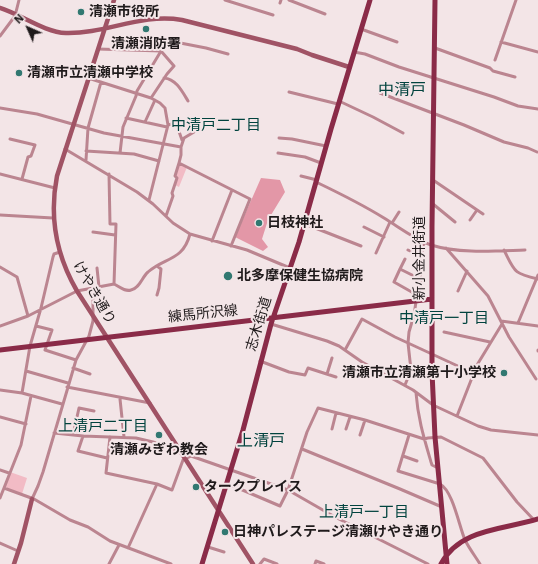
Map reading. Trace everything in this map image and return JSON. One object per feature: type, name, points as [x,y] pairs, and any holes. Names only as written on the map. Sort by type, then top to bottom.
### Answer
[{"type":"main road","name":"志木街道","points":[[202,564],[248,413],[260,361],[271,324],[305,224],[321,163],[370,0]]},
{"type":"main road","name":"新小金井街道","points":[[436,0],[431,354],[432,405],[447,564]]},
{"type":"main road","name":"練馬所沢線","points":[[0,350],[273,318],[417,298],[432,299]]},
{"type":"main road","points":[[441,564],[446,554],[456,545],[465,540],[492,529],[536,520]]},
{"type":"street","points":[[0,36],[16,14],[18,0]]},
{"type":"street","name":"けやき通り","points":[[114,0],[65,149],[55,188],[53,218],[60,252],[67,272],[77,291],[253,564]]},
{"type":"street","points":[[225,0],[273,15]]},
{"type":"street","points":[[289,0],[325,14]]},
{"type":"street","points":[[495,60],[516,0]]},
{"type":"street","points":[[0,8],[48,29],[61,32],[80,32],[149,19],[177,19],[298,49],[349,67]]},
{"type":"street","points":[[361,29],[382,39],[397,42]]},
{"type":"street","points":[[120,152],[121,135],[126,118],[149,70],[161,51],[170,41],[228,54]]},
{"type":"street","points":[[501,42],[538,52]]},
{"type":"street","points":[[435,48],[504,76],[515,77]]},
{"type":"street","points":[[97,49],[161,51],[174,66],[164,78],[153,99],[145,122]]},
{"type":"street","points":[[354,52],[365,54],[399,67],[434,77],[518,106],[538,109]]},
{"type":"street","points":[[88,78],[153,99],[160,102],[165,108],[167,126],[149,200]]},
{"type":"street","points":[[164,78],[178,84],[188,101]]},
{"type":"street","points":[[86,160],[88,128],[101,82]]},
{"type":"street","points":[[289,92],[339,103],[373,117],[403,133]]},
{"type":"street","points":[[380,93],[504,142],[528,148],[537,152]]},
{"type":"street","points":[[0,108],[37,114],[104,133],[180,147]]},
{"type":"street","points":[[126,118],[167,126],[176,122],[182,140],[180,147],[181,155],[175,176],[177,178],[172,193],[173,196],[166,216]]},
{"type":"street","points":[[182,140],[194,132]]},
{"type":"street","points":[[279,138],[326,146]]},
{"type":"street","points":[[10,140],[35,145],[31,156],[28,157],[22,180]]},
{"type":"street","points":[[65,149],[86,160],[149,200],[173,223],[190,234],[246,250],[290,268]]},
{"type":"street","points":[[86,151],[120,152],[159,161]]},
{"type":"street","points":[[278,153],[305,158],[321,163]]},
{"type":"street","points":[[179,163],[250,199],[231,246]]},
{"type":"street","points":[[0,174],[55,188]]},
{"type":"street","points":[[109,174],[110,224],[116,224],[114,284]]},
{"type":"street","points":[[302,176],[317,181],[424,242],[432,245],[484,252],[525,250]]},
{"type":"street","points":[[433,180],[483,214]]},
{"type":"street","points":[[212,241],[232,190]]},
{"type":"street","points":[[433,204],[455,222]]},
{"type":"street","points":[[470,220],[477,210]]},
{"type":"street","points":[[376,253],[391,222],[399,212]]},
{"type":"street","points":[[0,214],[53,218]]},
{"type":"street","points":[[305,224],[361,246]]},
{"type":"street","points":[[364,227],[384,236]]},
{"type":"street","points":[[93,232],[115,235]]},
{"type":"street","points":[[0,326],[28,316],[41,308],[77,291],[114,284],[124,290],[132,290],[140,284],[145,274],[173,258],[184,249],[188,244],[190,234]]},
{"type":"street","points":[[405,385],[411,370],[408,343],[409,332],[420,288],[421,256],[424,242]]},
{"type":"street","points":[[446,248],[488,296],[501,323],[536,379]]},
{"type":"street","points":[[408,250],[421,256]]},
{"type":"street","points":[[504,250],[516,272],[538,277],[518,323]]},
{"type":"street","points":[[22,393],[30,346],[54,254],[60,252]]},
{"type":"street","points":[[405,259],[394,282],[417,298]]},
{"type":"street","points":[[157,266],[161,269],[157,295]]},
{"type":"street","points":[[0,267],[17,276],[28,316]]},
{"type":"street","points":[[97,268],[99,287]]},
{"type":"street","points":[[400,269],[420,279]]},
{"type":"street","points":[[458,291],[467,271]]},
{"type":"street","points":[[14,564],[32,498],[38,486],[68,382],[93,322],[93,288]]},
{"type":"street","points":[[345,350],[362,319],[408,343],[473,373]]},
{"type":"street","points":[[501,323],[518,323],[538,326]]},
{"type":"street","points":[[457,416],[473,373],[501,323]]},
{"type":"street","points":[[271,324],[327,341],[405,385],[432,405],[457,416],[491,430],[538,435]]},
{"type":"street","points":[[36,326],[52,330],[45,350],[76,360]]},
{"type":"street","points":[[444,332],[490,342]]},
{"type":"street","points":[[327,374],[332,358]]},
{"type":"street","points":[[260,361],[289,372],[305,375],[308,368],[336,377]]},
{"type":"street","points":[[73,368],[90,374]]},
{"type":"street","points":[[26,371],[68,382]]},
{"type":"street","points":[[67,387],[150,404]]},
{"type":"street","points":[[0,390],[22,393],[62,404]]},
{"type":"street","points":[[416,393],[417,414],[424,439],[432,465],[438,468]]},
{"type":"street","points":[[0,498],[18,453],[26,424],[31,396]]},
{"type":"street","points":[[120,399],[124,437]]},
{"type":"street","points":[[73,435],[79,408],[94,411]]},
{"type":"street","points":[[226,483],[280,506],[288,490],[307,432],[318,408],[365,420],[424,439],[440,437],[483,458],[517,502],[536,520]]},
{"type":"street","points":[[332,429],[336,413]]},
{"type":"street","points":[[346,429],[350,416]]},
{"type":"street","points":[[0,417],[26,424]]},
{"type":"street","points":[[360,435],[365,420]]},
{"type":"street","points":[[54,433],[82,436],[124,437],[153,442],[181,451]]},
{"type":"street","points":[[409,435],[398,470],[444,486],[450,498],[465,540],[480,564]]},
{"type":"street","points":[[82,436],[78,451],[108,458]]},
{"type":"street","points":[[110,437],[106,473],[157,484],[172,490],[182,463],[186,458],[191,456],[288,490],[335,517],[428,564]]},
{"type":"street","points":[[302,449],[442,507]]},
{"type":"street","points":[[403,456],[417,461]]},
{"type":"street","points":[[0,470],[9,473]]},
{"type":"street","points":[[128,548],[157,484]]},
{"type":"street","points":[[4,488],[32,498],[70,520],[88,527],[119,545],[171,564]]},
{"type":"street","points":[[0,544],[18,551]]},
{"type":"street","points":[[109,564],[119,545]]},
{"type":"street","points":[[208,547],[224,552]]},
{"type":"street","points":[[260,564],[264,559],[278,564]]},
{"type":"street","points":[[315,564],[316,561],[324,564]]},
{"type":"shaded area","points":[[179,163],[187,167],[179,187],[175,185],[177,178],[175,176]]},
{"type":"shaded area","points":[[261,178],[280,180],[285,192],[268,220],[262,239],[268,247],[263,251],[235,237]]},
{"type":"shaded area","points":[[10,472],[27,478],[22,494],[5,487]]},
{"type":"place","name":"清瀬市役所","points":[[81,12]]},
{"type":"place","name":"清瀬消防署","points":[[146,29]]},
{"type":"place","name":"清瀬市立清瀬中学校","points":[[19,73]]},
{"type":"place","name":"日枝神社","points":[[259,223]]},
{"type":"place","name":"北多摩保健生協病院","points":[[228,276]]},
{"type":"place","name":"清瀬市立清瀬第十小学校","points":[[504,373]]},
{"type":"place","name":"清瀬みぎわ教会","points":[[159,435]]},
{"type":"place","name":"タークプレイス","points":[[196,487]]},
{"type":"place","name":"日神パレステージ清瀬けやき通り","points":[[225,532]]},
{"type":"district","name":"中清戸","points":[[402,90]]},
{"type":"district","name":"中清戸二丁目","points":[[216,126]]},
{"type":"district","name":"中清戸一丁目","points":[[444,319]]},
{"type":"district","name":"上清戸二丁目","points":[[103,427]]},
{"type":"district","name":"上清戸","points":[[261,441]]},
{"type":"district","name":"上清戸一丁目","points":[[364,513]]}]
